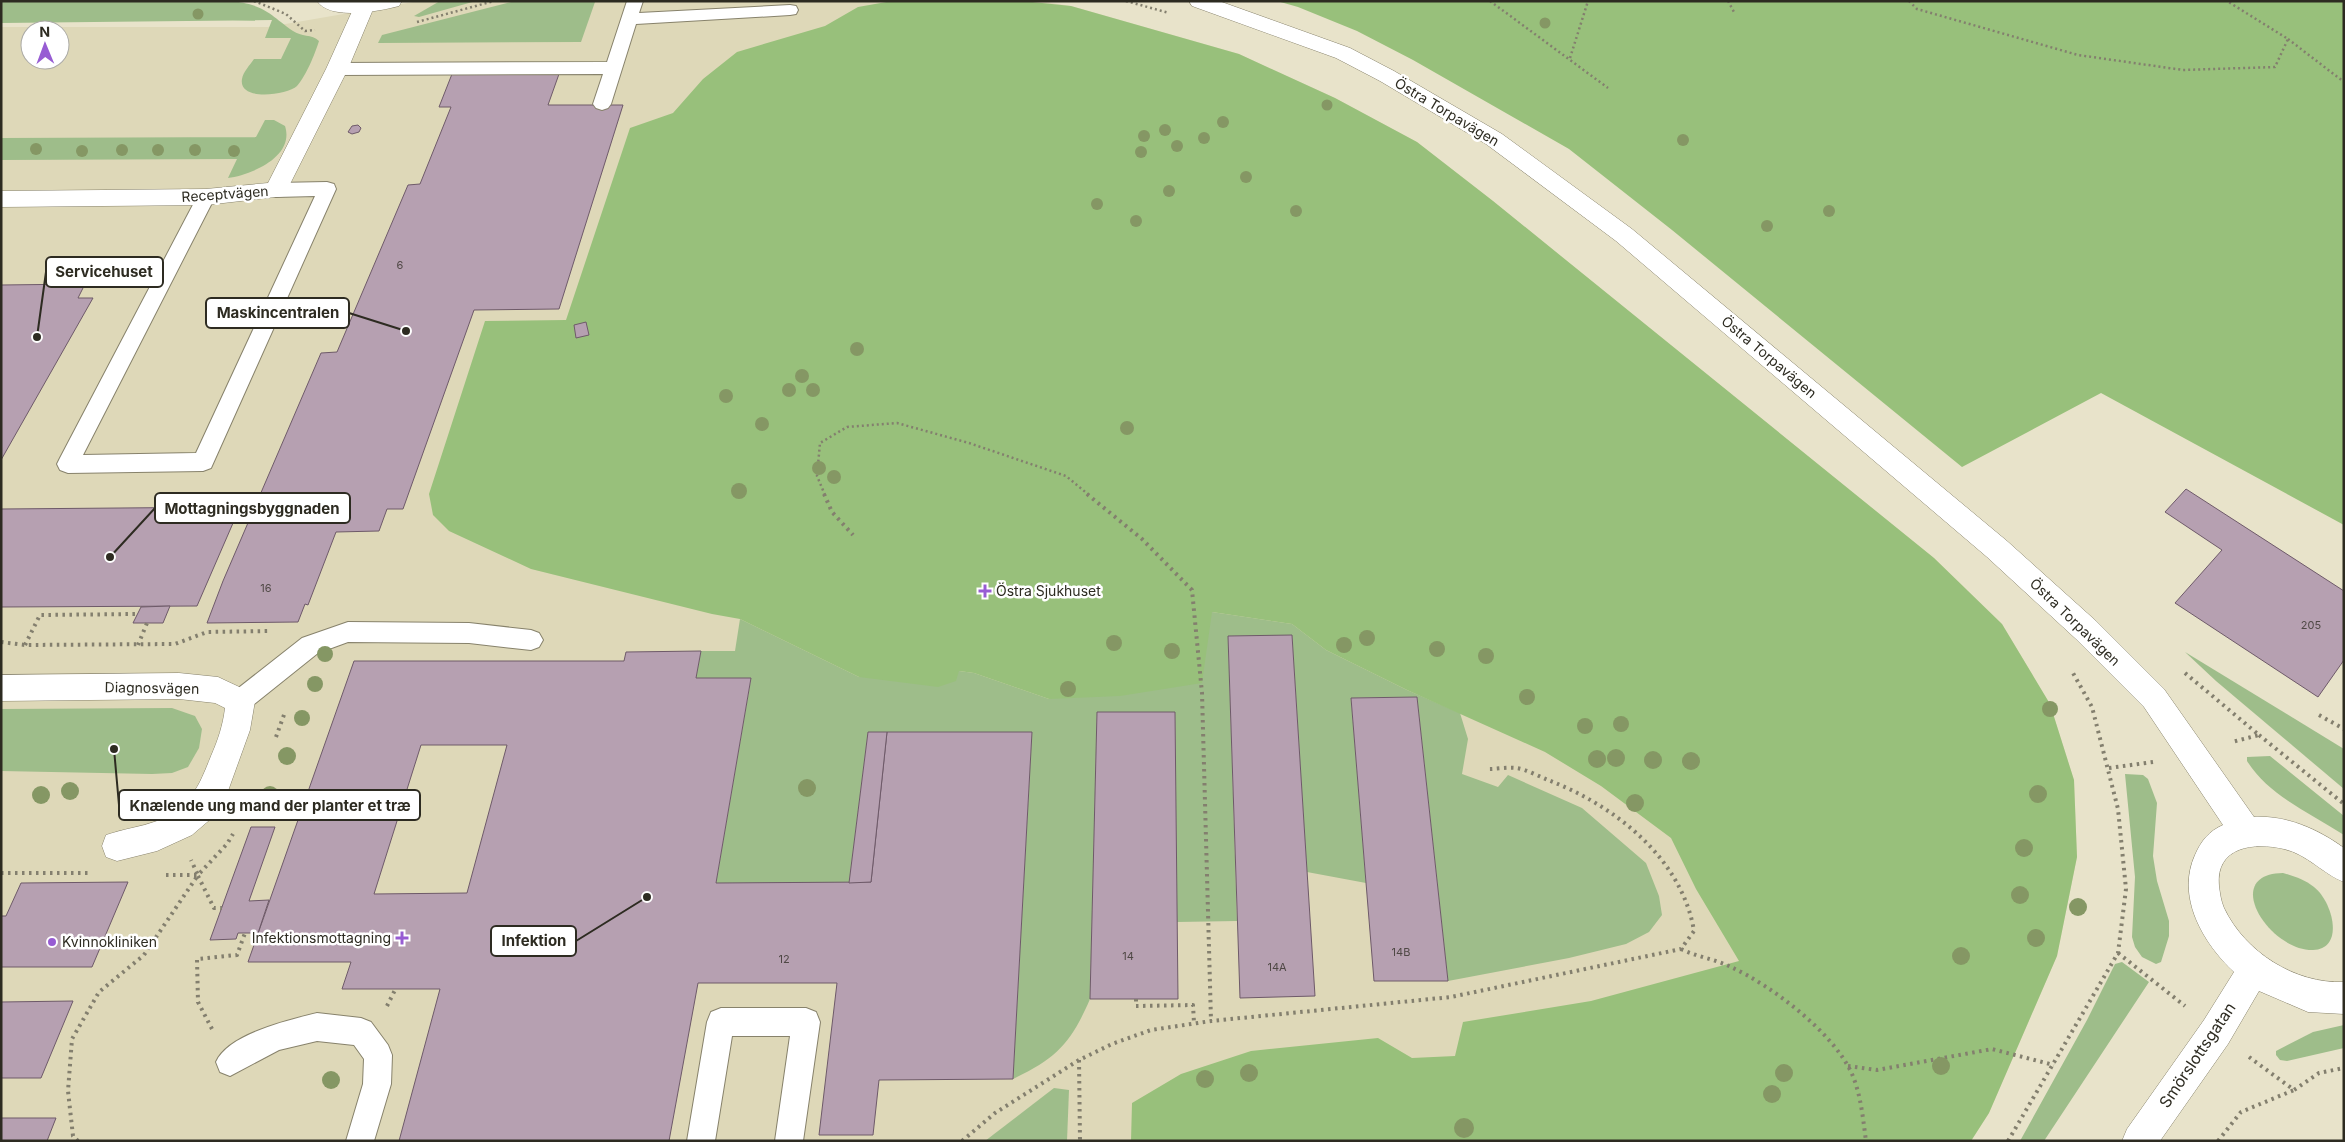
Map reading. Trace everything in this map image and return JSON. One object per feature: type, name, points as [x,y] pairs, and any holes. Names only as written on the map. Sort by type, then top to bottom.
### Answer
[{"type":"street","points":[[327,1],[342,6],[364,7],[392,1]]},
{"type":"street","name":"Östra Torpavägen","points":[[1199,1],[1343,54],[1387,76],[1494,139],[1624,235],[1997,548],[2086,630],[2154,698],[2246,832]]},
{"type":"street","name":"Receptvägen","points":[[1,199],[206,198],[276,190],[337,69],[364,7]]},
{"type":"street","name":"Diagnosvägen","points":[[1,688],[179,686],[218,690],[240,700]]},
{"type":"street","points":[[117,846],[151,839],[178,827],[199,810],[211,794],[240,721],[240,700]]},
{"type":"street","points":[[2344,867],[2326,853],[2285,834],[2246,832],[2225,840],[2210,854],[2205,868],[2203,883],[2206,900],[2220,930],[2237,953],[2254,969],[2278,984],[2303,994],[2328,1000],[2344,998]]},
{"type":"street","name":"Smörslottsgatan","points":[[2138,1141],[2216,1032],[2254,969]]},
{"type":"lane","points":[[602,104],[635,1]]},
{"type":"lane","points":[[629,19],[790,10]]},
{"type":"lane","points":[[337,69],[613,68]]},
{"type":"lane","points":[[206,198],[68,464],[203,462],[327,189],[276,190]]},
{"type":"lane","points":[[240,700],[310,645],[348,632],[469,633],[531,640]]},
{"type":"lane","points":[[701,1141],[720,1022],[806,1022],[789,1141]]},
{"type":"lane","points":[[230,1062],[274,1038],[317,1027],[361,1032],[378,1055],[377,1084],[360,1141]]},
{"type":"path","points":[[254,1],[286,14],[305,31],[321,30]]},
{"type":"path","points":[[414,22],[494,1]]},
{"type":"path","points":[[1126,1],[1173,14]]},
{"type":"path","points":[[1490,1],[1570,58],[1608,88]]},
{"type":"path","points":[[1570,58],[1588,1]]},
{"type":"path","points":[[1728,1],[1734,12]]},
{"type":"path","points":[[1909,1],[1917,9],[2078,55],[2183,70],[2275,67],[2288,39]]},
{"type":"path","points":[[2227,1],[2288,39],[2344,82]]},
{"type":"path","points":[[853,535],[832,512],[817,476],[820,444],[847,427],[897,423],[969,442],[1066,476],[1142,539],[1192,590],[1202,692],[1211,1020]]},
{"type":"path","points":[[25,645],[40,615],[137,614]]},
{"type":"path","points":[[138,645],[148,623]]},
{"type":"path","points":[[1,642],[25,645],[174,644],[207,632],[277,631],[310,645]]},
{"type":"path","points":[[2008,1141],[2118,953],[2126,888],[2118,809],[2092,706],[2070,666]]},
{"type":"path","points":[[272,746],[286,709]]},
{"type":"path","points":[[2319,715],[2344,729]]},
{"type":"path","points":[[2259,735],[2344,804]]},
{"type":"path","points":[[1489,769],[1516,768],[1575,790],[1615,816],[1652,847],[1675,876],[1691,913],[1694,930],[1681,949]]},
{"type":"path","points":[[178,827],[214,908],[222,908]]},
{"type":"path","points":[[78,1141],[72,1138],[68,1091],[72,1039],[99,992],[144,955],[198,875],[227,844],[237,827]]},
{"type":"path","points":[[1,872],[94,873]]},
{"type":"path","points":[[160,874],[198,875]]},
{"type":"path","points":[[198,1002],[197,959],[237,955],[245,933]]},
{"type":"path","points":[[962,1141],[995,1113],[1079,1060],[1112,1044],[1151,1030],[1211,1020],[1451,997],[1681,949],[1696,957],[1716,960],[1745,975],[1777,996],[1810,1023],[1838,1052],[1848,1066],[1863,1116],[1866,1141]]},
{"type":"path","points":[[1136,999],[1136,1006],[1193,1005],[1194,1023]]},
{"type":"path","points":[[1848,1066],[1877,1070],[1992,1049],[2054,1065]]},
{"type":"path","points":[[1079,1060],[1080,1141]]},
{"type":"path","points":[[2218,1141],[2241,1112],[2294,1090]]},
{"type":"shaded area","name":"Östra Sjukhuset","points":[[419,1],[1039,1],[1071,6],[1239,54],[1335,98],[1417,142],[1493,201],[1934,558],[2002,624],[2050,704],[2074,780],[2077,857],[2057,956],[1989,1113],[1971,1141],[1,1141],[1,27],[20,27],[20,70],[70,70],[70,27],[268,27]]},
{"type":"green space","points":[[1,1],[233,1],[260,8],[296,33],[313,37],[319,41],[307,71],[297,86],[284,92],[264,95],[248,91],[243,86],[242,79],[245,71],[254,59],[281,59],[291,38],[265,38],[272,20],[70,22],[70,20],[20,20],[20,23],[1,23]]},
{"type":"green space","points":[[440,1],[476,1],[419,17],[414,16]]},
{"type":"green space","points":[[515,1],[621,1],[595,2],[581,42],[378,43],[382,35]]},
{"type":"green space","points":[[892,1],[1023,1],[1071,6],[1239,54],[1335,98],[1417,142],[1493,201],[1934,558],[2002,624],[2050,704],[2074,780],[2077,857],[2057,956],[1989,1113],[1971,1141],[1131,1141],[1132,1103],[1181,1074],[1251,1051],[1378,1038],[1412,1058],[1455,1056],[1463,1022],[1591,1001],[1739,961],[1696,889],[1671,838],[1601,786],[1545,752],[1407,690],[1326,650],[1292,624],[1212,612],[1202,683],[1120,696],[1049,699],[974,673],[959,671],[956,681],[938,687],[859,677],[740,619],[712,614],[531,569],[449,531],[433,515],[429,494],[485,321],[566,320],[630,128],[673,113],[703,79],[737,52],[825,26],[858,7]]},
{"type":"green space","points":[[1277,1],[2344,1],[2344,525],[2101,393],[1962,467],[1672,230],[1569,149],[1413,60],[1357,31],[1298,7]]},
{"type":"green space","points":[[265,120],[274,120],[285,126],[286,137],[284,147],[269,162],[259,168],[228,178],[237,159],[1,160],[1,138],[256,137]]},
{"type":"green space","points":[[1212,612],[1292,624],[1326,650],[1407,690],[1460,713],[1468,739],[1462,774],[1498,787],[1508,775],[1582,808],[1646,863],[1659,896],[1662,915],[1649,932],[1626,944],[1569,958],[1448,981],[1417,697],[1351,698],[1366,883],[1307,872],[1292,636],[1228,636],[1237,921],[1177,922],[1175,712],[1097,712],[1090,999],[1076,1027],[1061,1048],[1041,1064],[1013,1079],[1032,732],[868,732],[849,883],[716,883],[751,679],[696,678],[701,651],[735,651],[740,619],[859,677],[959,671],[974,673],[1049,699]]},
{"type":"green space","points":[[2185,652],[2344,749],[2344,789],[2216,681]]},
{"type":"green space","points":[[172,708],[195,716],[202,729],[199,748],[188,767],[172,773],[1,771],[1,709]]},
{"type":"green space","points":[[2270,756],[2344,816],[2344,835],[2278,794],[2256,773],[2247,761],[2247,757]]},
{"type":"green space","points":[[2125,774],[2143,775],[2148,779],[2157,803],[2153,856],[2157,881],[2169,921],[2169,936],[2161,962],[2156,964],[2142,957],[2135,947],[2132,937],[2135,877]]},
{"type":"green space","points":[[2283,873],[2299,878],[2314,887],[2326,903],[2333,924],[2329,942],[2323,948],[2313,950],[2296,947],[2281,939],[2258,912],[2253,898],[2255,886],[2264,877]]},
{"type":"green space","points":[[2122,962],[2149,982],[2044,1141],[2020,1141],[2087,1020],[2115,964]]},
{"type":"green space","points":[[2344,1025],[2344,1048],[2287,1061],[2280,1060],[2276,1055],[2276,1051],[2313,1032]]},
{"type":"green space","points":[[1054,1088],[1069,1090],[1067,1141],[985,1141]]},
{"type":"building","points":[[452,74],[559,74],[548,105],[623,105],[559,309],[474,310],[403,509],[387,509],[379,531],[336,532],[308,605],[305,604],[298,622],[207,623],[223,581],[321,353],[337,352],[408,185],[420,184],[451,107],[439,107]]},
{"type":"building","points":[[358,125],[361,128],[359,132],[352,134],[348,132],[352,126]]},
{"type":"building","points":[[85,284],[78,298],[93,298],[1,460],[1,285]]},
{"type":"building","points":[[586,322],[589,335],[576,338],[574,325]]},
{"type":"building","points":[[2186,489],[2344,591],[2344,660],[2318,697],[2175,603],[2222,550],[2165,512]]},
{"type":"building","points":[[240,507],[197,606],[1,607],[1,509]]},
{"type":"building","points":[[170,606],[163,623],[133,623],[141,607]]},
{"type":"building","points":[[1292,635],[1315,996],[1240,998],[1228,636]]},
{"type":"building","points":[[701,651],[696,678],[751,678],[716,883],[871,882],[887,732],[1032,732],[1013,1079],[879,1080],[873,1135],[819,1135],[837,983],[698,983],[669,1141],[399,1141],[440,989],[342,989],[351,962],[248,962],[354,661],[624,661],[626,652]],"holes":[[[421,745],[507,745],[467,893],[374,894]]]},
{"type":"building","points":[[1417,697],[1448,981],[1374,981],[1351,698]]},
{"type":"building","points":[[1097,712],[1175,712],[1178,999],[1090,999]]},
{"type":"building","points":[[868,732],[887,732],[871,882],[849,883]]},
{"type":"building","points":[[251,827],[275,827],[249,901],[269,900],[258,933],[238,933],[236,939],[210,940]]},
{"type":"building","name":"Kvinnokliniken","points":[[128,882],[92,967],[1,967],[1,916],[6,916],[21,883]]},
{"type":"building","points":[[73,1001],[41,1078],[1,1078],[1,1002]]},
{"type":"building","points":[[1,1118],[56,1118],[47,1141],[1,1141]]},
{"type":"place","name":"Maskincentralen","points":[[406,331]]},
{"type":"place","name":"Servicehuset","points":[[37,337]]},
{"type":"place","name":"Mottagningsbyggnaden","points":[[110,557]]},
{"type":"place","name":"Östra Sjukhuset","points":[[985,591]]},
{"type":"place","name":"Knælende ung mand der planter et træ","points":[[114,749]]},
{"type":"place","name":"Infektion","points":[[647,897]]},
{"type":"place","name":"Infektionsmottagning","points":[[402,938]]},
{"type":"place","name":"Kvinnokliniken","points":[[52,942]]}]
